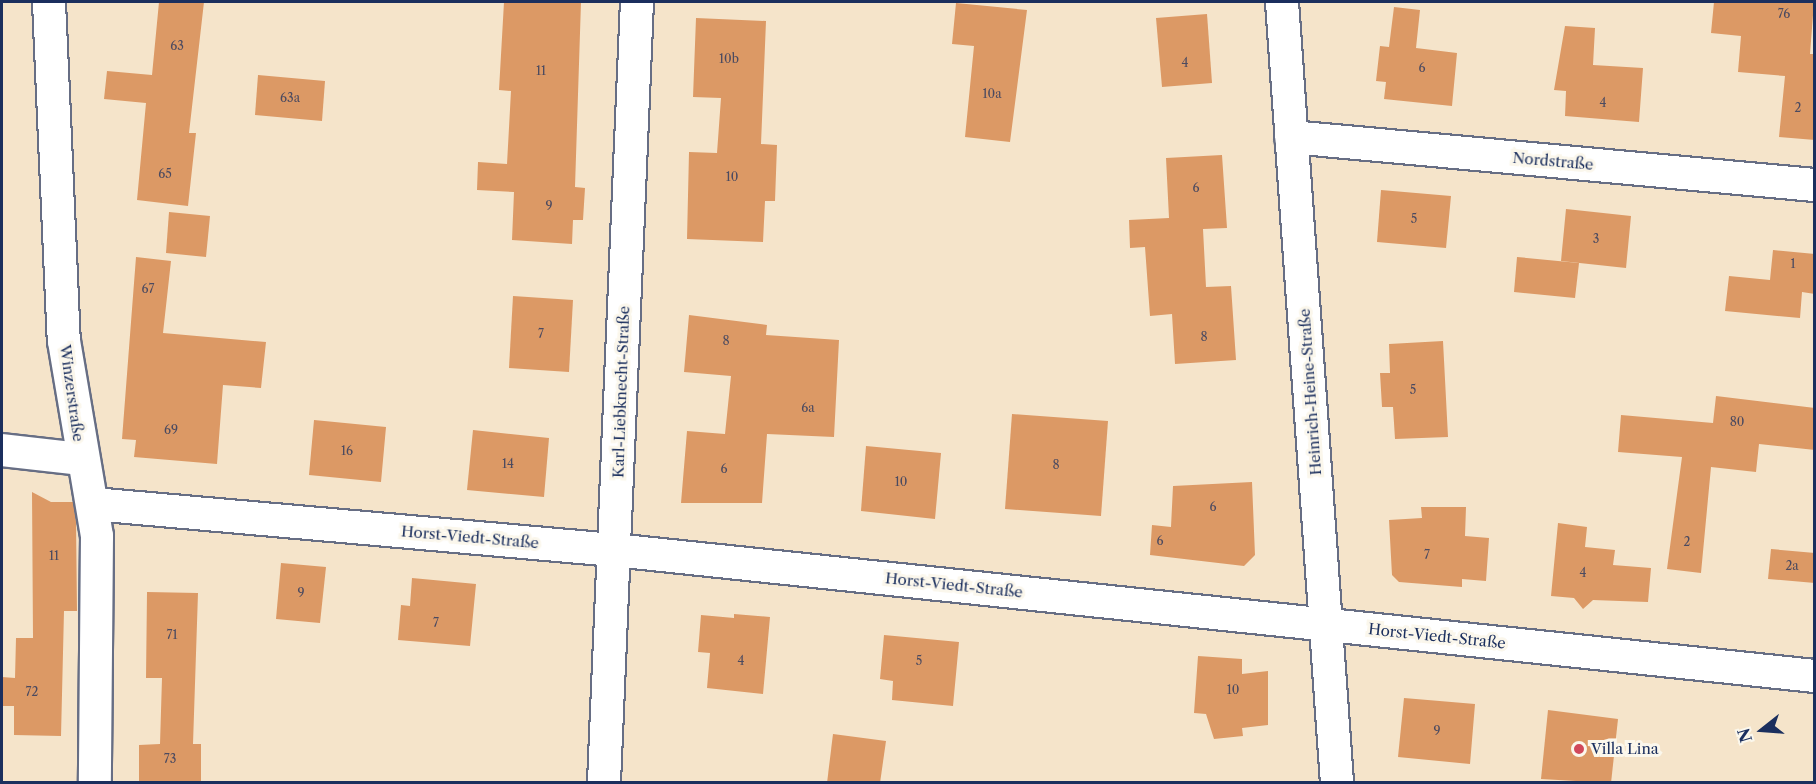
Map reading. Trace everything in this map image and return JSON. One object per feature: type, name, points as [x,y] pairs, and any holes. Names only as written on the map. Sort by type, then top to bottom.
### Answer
[{"type":"street","name":"Winzerstraße","points":[[49,2],[64,340],[81,459],[93,504],[95,783]]},
{"type":"street","name":"Karl-Liebknecht-Straße","points":[[604,783],[637,2]]},
{"type":"street","name":"Heinrich-Heine-Straße","points":[[1282,2],[1337,783]]},
{"type":"street","name":"Nordstraße","points":[[1291,137],[1815,185]]},
{"type":"street","points":[[2,450],[81,459]]},
{"type":"street","name":"Horst-Viedt-Straße","points":[[93,504],[614,550],[1815,676]]},
{"type":"building","points":[[159,2],[204,2],[189,133],[196,133],[188,206],[137,200],[146,103],[104,99],[107,71],[152,75]]},
{"type":"building","points":[[504,2],[581,2],[575,187],[585,188],[583,220],[573,220],[572,244],[512,240],[514,192],[477,190],[478,162],[507,164],[511,91],[499,90]]},
{"type":"building","points":[[1714,2],[1814,2],[1810,54],[1815,54],[1815,140],[1779,137],[1785,76],[1738,72],[1741,36],[1711,33]]},
{"type":"building","points":[[956,3],[1027,10],[1010,142],[965,137],[974,46],[952,44]]},
{"type":"building","points":[[1394,7],[1420,10],[1416,48],[1457,53],[1452,106],[1384,99],[1386,82],[1376,81],[1380,46],[1389,47]]},
{"type":"building","points":[[1207,14],[1212,83],[1162,87],[1156,18]]},
{"type":"building","points":[[696,18],[766,21],[761,144],[777,145],[775,201],[765,201],[763,242],[687,239],[689,152],[717,153],[721,98],[693,97]]},
{"type":"building","points":[[1565,26],[1595,28],[1593,65],[1643,68],[1639,122],[1565,116],[1566,91],[1554,90]]},
{"type":"building","points":[[258,75],[325,81],[322,121],[255,115]]},
{"type":"building","points":[[1222,155],[1227,228],[1203,229],[1206,287],[1231,286],[1236,360],[1175,364],[1172,314],[1150,316],[1145,247],[1130,248],[1129,220],[1169,218],[1166,158]]},
{"type":"building","points":[[1381,190],[1451,196],[1446,248],[1377,242]]},
{"type":"building","points":[[1566,209],[1631,216],[1626,268],[1561,261]]},
{"type":"building","points":[[169,212],[210,216],[206,257],[166,253]]},
{"type":"building","points":[[1773,250],[1815,254],[1815,294],[1802,292],[1800,318],[1725,311],[1729,276],[1770,280]]},
{"type":"building","points":[[136,257],[171,261],[163,333],[266,342],[261,388],[223,385],[217,464],[134,457],[136,440],[122,439]]},
{"type":"building","points":[[1517,257],[1579,263],[1575,298],[1514,292]]},
{"type":"building","points":[[513,296],[573,300],[569,372],[509,368]]},
{"type":"building","points":[[689,315],[767,325],[766,335],[839,340],[834,437],[767,434],[762,503],[681,503],[687,431],[725,434],[731,376],[684,372]]},
{"type":"building","points":[[1443,341],[1448,437],[1395,439],[1393,407],[1382,407],[1380,373],[1390,373],[1389,344]]},
{"type":"building","points":[[1716,396],[1815,408],[1815,450],[1759,444],[1756,472],[1711,467],[1701,573],[1667,569],[1682,457],[1618,452],[1621,415],[1713,423]]},
{"type":"building","points":[[1012,414],[1108,421],[1101,516],[1005,509]]},
{"type":"building","points":[[314,420],[386,427],[381,482],[309,475]]},
{"type":"building","points":[[473,430],[549,438],[544,497],[467,490]]},
{"type":"building","points":[[866,446],[941,453],[935,519],[861,511]]},
{"type":"building","points":[[1252,482],[1255,555],[1244,566],[1150,555],[1152,525],[1171,527],[1173,486]]},
{"type":"building","points":[[32,492],[51,502],[73,502],[76,521],[77,611],[64,611],[61,736],[14,735],[14,706],[2,706],[2,677],[15,678],[16,638],[33,638]]},
{"type":"building","points":[[1421,507],[1466,507],[1465,536],[1489,538],[1486,581],[1462,579],[1462,587],[1399,582],[1392,575],[1389,520],[1422,518]]},
{"type":"building","points":[[1558,523],[1587,527],[1585,547],[1615,550],[1613,565],[1651,568],[1648,602],[1593,600],[1583,609],[1574,598],[1551,596]]},
{"type":"building","points":[[1771,549],[1815,553],[1815,583],[1768,579]]},
{"type":"building","points":[[281,563],[326,567],[320,623],[276,619]]},
{"type":"building","points":[[412,578],[476,584],[470,646],[398,640],[401,605],[410,606]]},
{"type":"building","points":[[147,592],[198,593],[193,744],[201,744],[201,783],[139,783],[139,745],[160,744],[162,678],[146,678]]},
{"type":"building","points":[[734,614],[770,617],[763,694],[707,688],[710,653],[698,652],[701,615],[734,618]]},
{"type":"building","points":[[884,635],[959,642],[953,706],[892,700],[893,681],[880,679]]},
{"type":"building","points":[[1198,656],[1242,659],[1242,674],[1268,671],[1268,725],[1242,728],[1243,736],[1214,739],[1206,714],[1194,713]]},
{"type":"building","points":[[1404,698],[1475,704],[1470,764],[1398,757]]},
{"type":"building","name":"Villa Lina","points":[[1548,710],[1618,719],[1611,783],[1541,779]]},
{"type":"building","points":[[833,734],[886,741],[880,783],[827,783]]},
{"type":"place","name":"Villa Lina","points":[[1579,749]]}]
